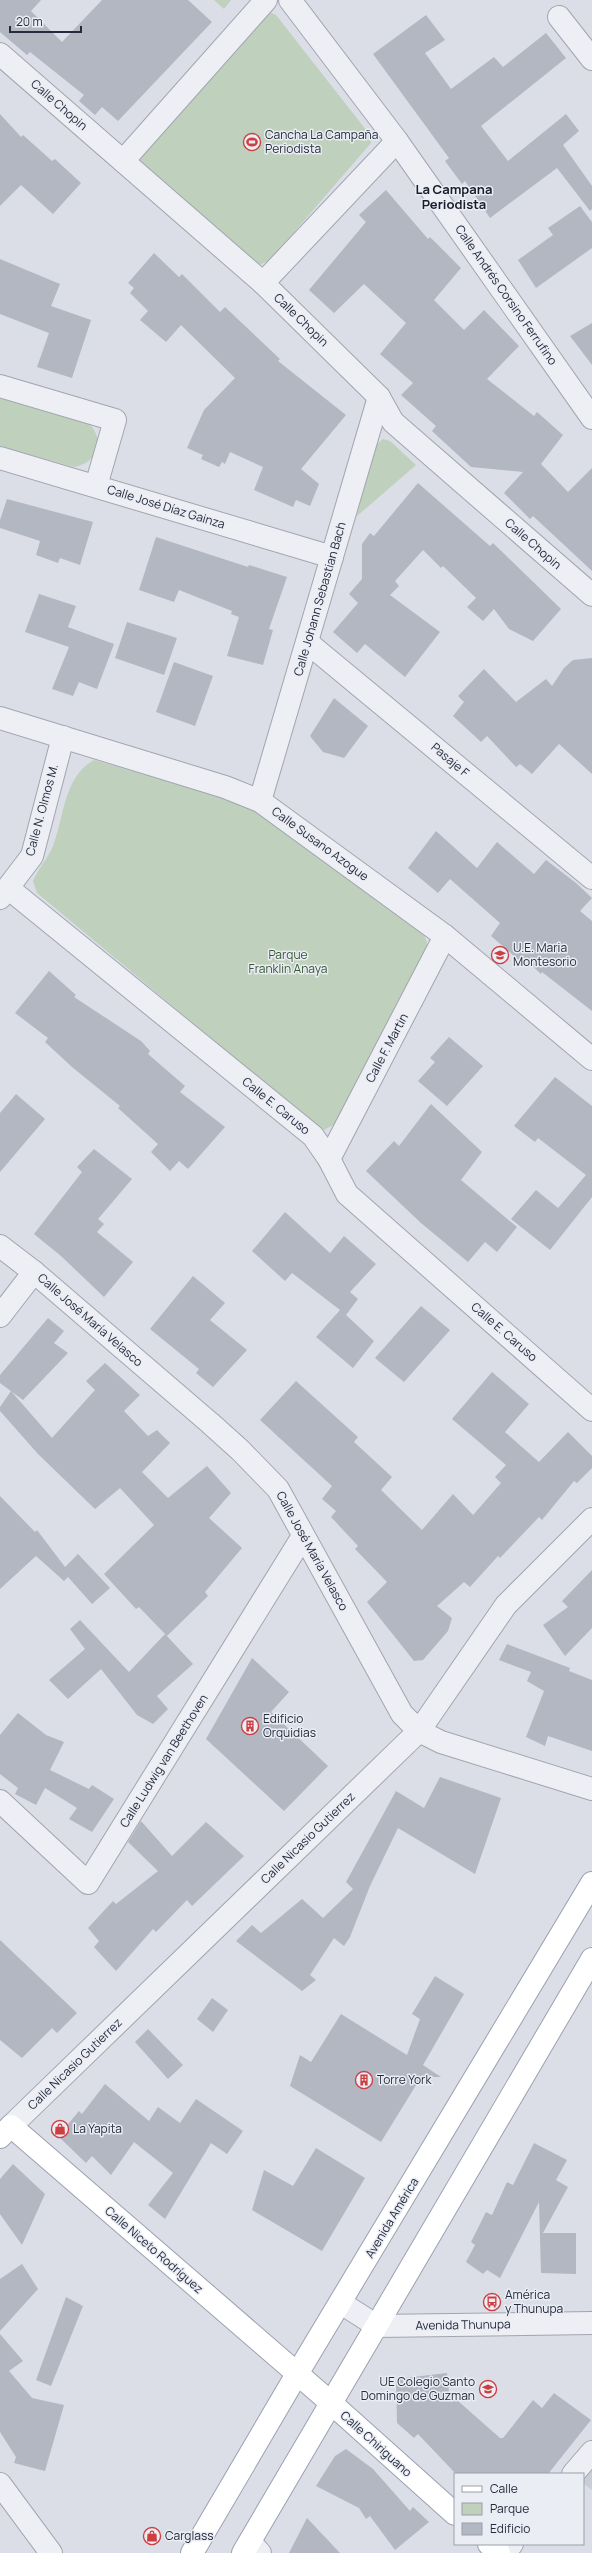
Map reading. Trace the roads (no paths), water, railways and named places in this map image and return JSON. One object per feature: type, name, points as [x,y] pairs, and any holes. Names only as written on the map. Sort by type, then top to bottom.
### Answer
[{"type":"main road","name":"Avenida América","points":[[192,2553],[297,2374],[592,1883]]},
{"type":"main road","points":[[251,2549],[330,2402],[592,1959]]},
{"type":"main road","name":"Calle Niceto Rodríguez","points":[[3,2132],[297,2374]]},
{"type":"main road","name":"Calle Chiriguano","points":[[297,2374],[454,2513]]},
{"type":"main road","points":[[490,2545],[499,2553]]},
{"type":"street","points":[[123,161],[266,0]]},
{"type":"street","name":"Calle Andrés Corsino Ferrufino","points":[[290,0],[397,141],[592,418]]},
{"type":"street","points":[[559,17],[592,59]]},
{"type":"street","name":"Calle Chopin","points":[[0,54],[263,284],[379,397],[393,422],[592,594]]},
{"type":"street","points":[[263,284],[397,141]]},
{"type":"street","points":[[0,386],[115,420],[96,486]]},
{"type":"street","name":"Calle Johann Sebastian Bach","points":[[260,801],[308,643],[379,397]]},
{"type":"street","name":"Calle José Díaz Gainza","points":[[0,458],[332,557]]},
{"type":"street","name":"Pasaje F","points":[[308,643],[592,878]]},
{"type":"street","name":"Calle Susano Azogue","points":[[0,718],[225,787],[260,801],[445,936],[592,1059]]},
{"type":"street","name":"Calle N. Olmos M.","points":[[4,893],[32,856],[63,737]]},
{"type":"street","name":"Calle E. Caruso","points":[[4,893],[313,1136],[329,1159],[347,1194],[592,1410]]},
{"type":"street","name":"Calle F. Martin","points":[[329,1159],[445,936]]},
{"type":"street","name":"Calle José María Velasco","points":[[0,1246],[34,1272],[240,1450],[278,1489],[402,1714],[419,1730],[441,1742],[592,1789]]},
{"type":"street","points":[[0,1316],[34,1272]]},
{"type":"street","name":"Calle Nicasio Gutierrez","points":[[3,2132],[419,1730],[506,1605],[592,1519]]},
{"type":"street","name":"Calle Ludwig van Beethoven","points":[[0,1802],[88,1883],[303,1536]]},
{"type":"street","points":[[341,2303],[376,2326]]},
{"type":"street","name":"Avenida Thunupa","points":[[376,2326],[592,2324]]},
{"type":"street","points":[[574,2473],[592,2452]]},
{"type":"street","points":[[0,2484],[51,2553]]},
{"type":"street","points":[[504,2553],[511,2545]]},
{"type":"place","name":"Cancha La Campaña Periodista","points":[[252,142]]},
{"type":"place","name":"U.E. Maria Montesorio","points":[[500,955]]},
{"type":"place","name":"Edificio Orquidias","points":[[250,1726]]},
{"type":"place","name":"Torre York","points":[[364,2080]]},
{"type":"place","name":"La Yapita","points":[[60,2129]]},
{"type":"place","name":"América y Thunupa","points":[[492,2302]]},
{"type":"place","name":"UE Colegio Santo Domingo de Guzman","points":[[488,2389]]},
{"type":"place","name":"Carglass","points":[[152,2536]]},
{"type":"district","name":"La Campana Periodista","points":[[454,196]]},
{"type":"park label","name":"Parque Franklin Anaya","points":[[288,962]]}]
